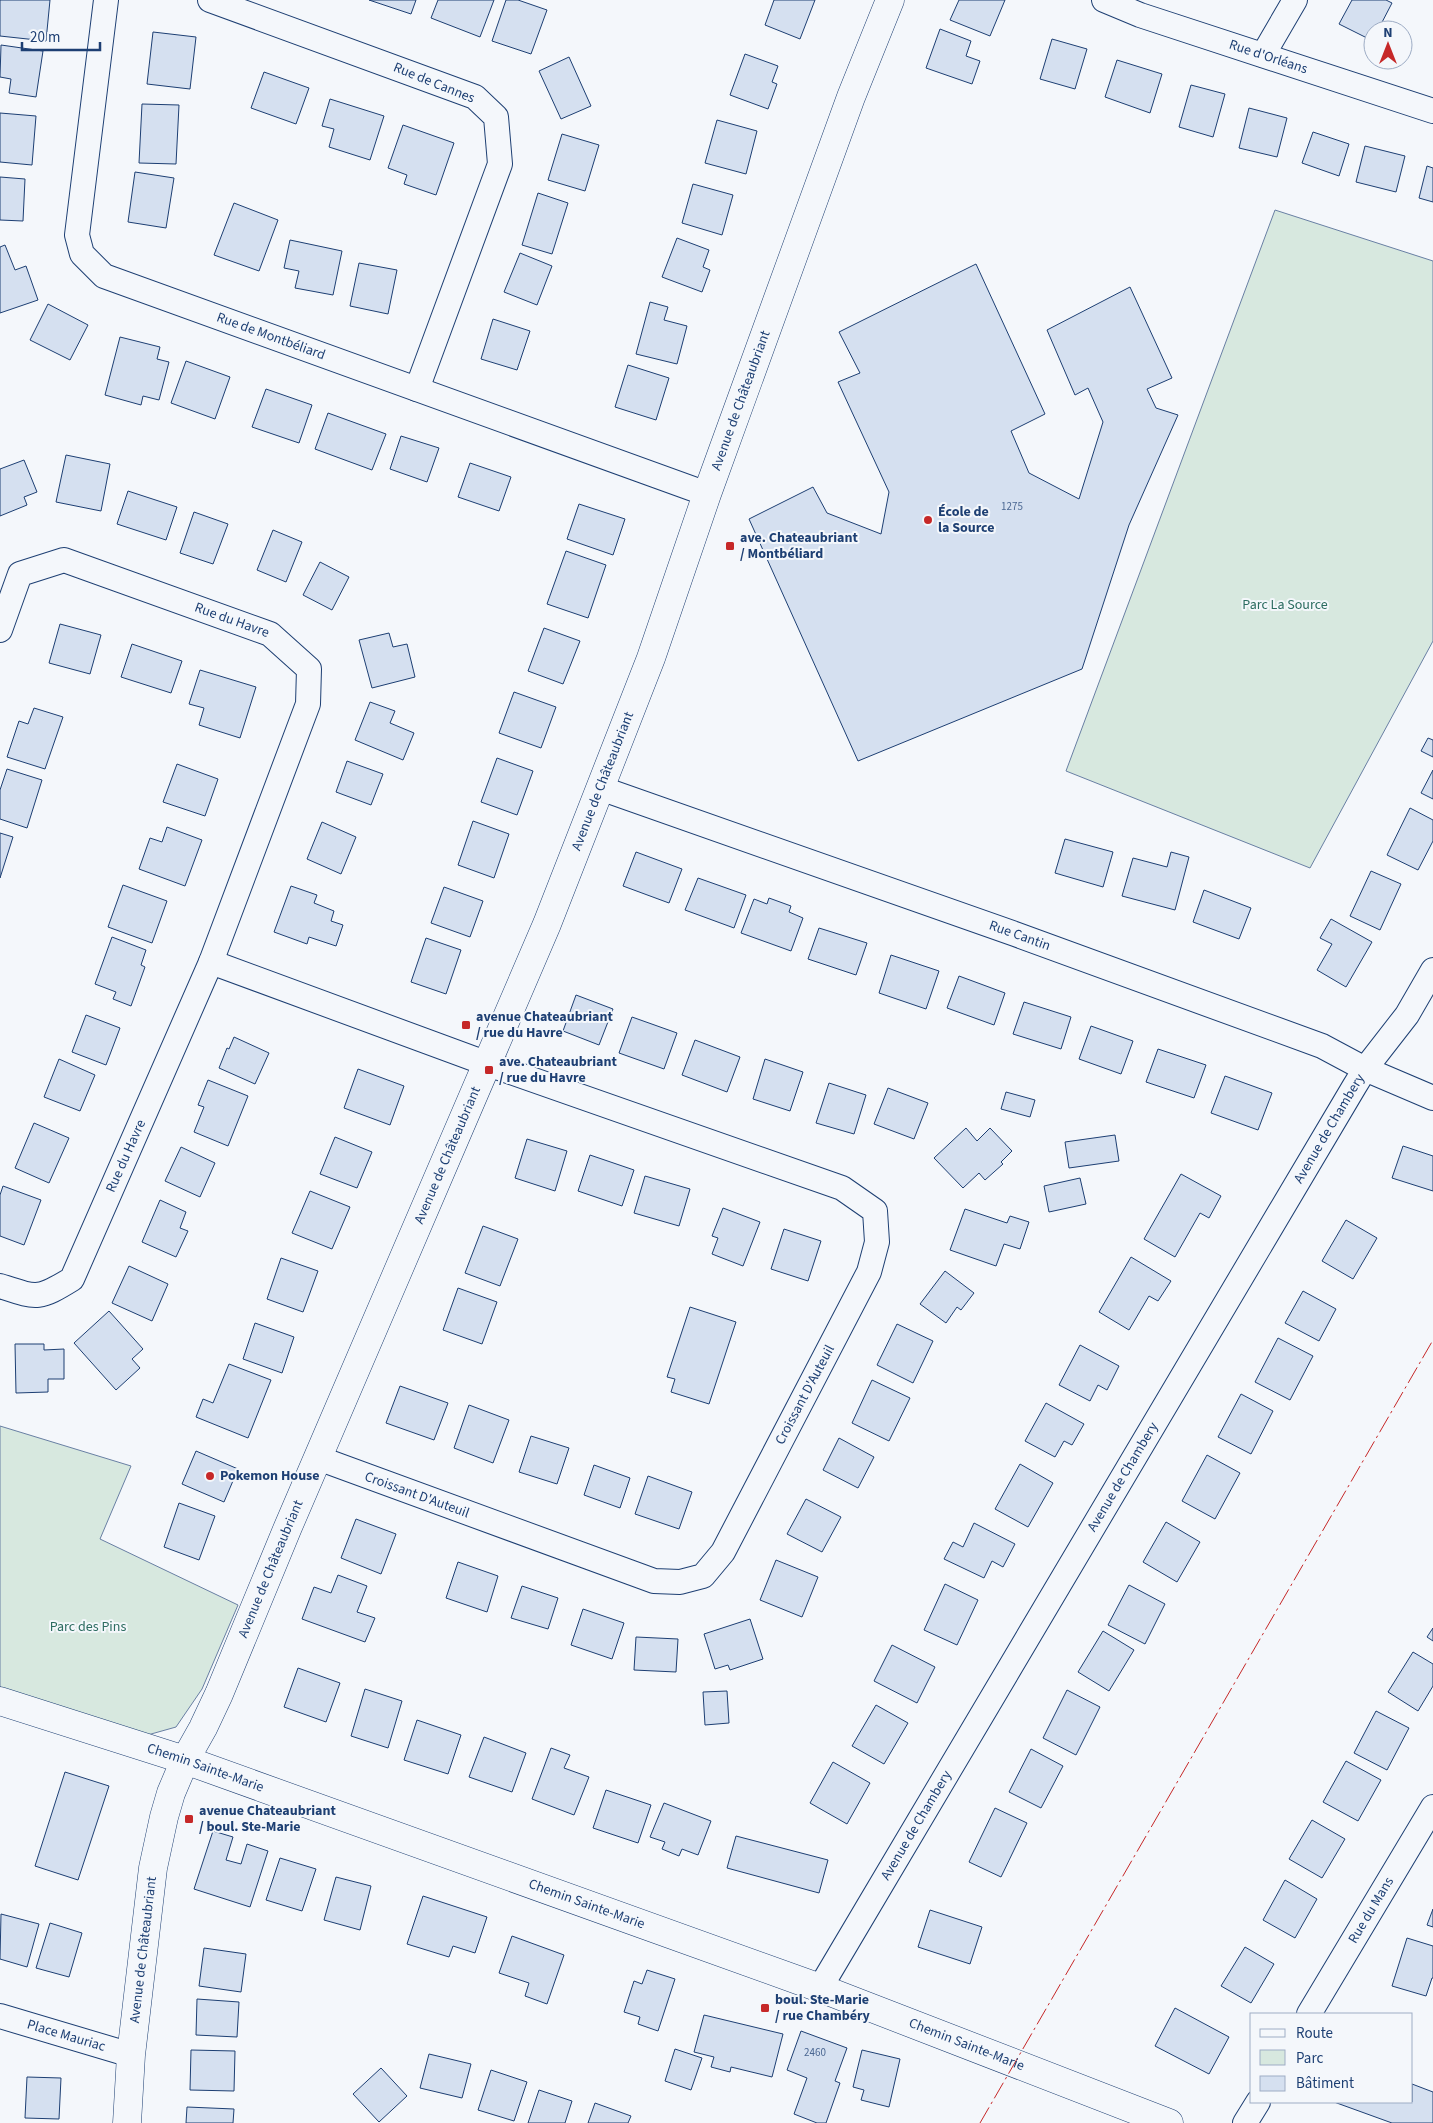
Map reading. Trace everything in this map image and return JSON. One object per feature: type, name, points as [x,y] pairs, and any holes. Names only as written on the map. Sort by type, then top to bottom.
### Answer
[{"type":"street","name":"Rue de Montbéliard","points":[[106,0],[77,235],[82,254],[104,276],[708,494]]},
{"type":"street","name":"Rue de Cannes","points":[[210,0],[475,97],[496,117],[500,164],[417,388]]},
{"type":"street","name":"Avenue de Châteaubriant","points":[[127,2123],[131,2056],[153,1868],[164,1818],[185,1760],[219,1694],[547,924],[651,658],[851,98],[890,0]]},
{"type":"street","name":"Rue d'Orléans","points":[[1104,0],[1140,15],[1433,111]]},
{"type":"street","points":[[1263,55],[1295,0]]},
{"type":"street","name":"Rue du Havre","points":[[0,630],[20,574],[64,560],[270,634],[309,669],[308,704],[211,962],[72,1279],[49,1293],[31,1296],[0,1286]]},
{"type":"street","name":"Rue Cantin","points":[[600,788],[1015,934],[1322,1046],[1366,1069],[1433,1098]]},
{"type":"street","points":[[211,962],[488,1064]]},
{"type":"street","name":"Avenue de Chambery","points":[[820,1988],[1366,1069],[1406,1015],[1433,970]]},
{"type":"street","name":"Croissant D'Auteuil","points":[[318,1458],[654,1581],[680,1582],[703,1576],[723,1552],[869,1272],[877,1242],[875,1211],[842,1188],[488,1064]]},
{"type":"street","name":"Chemin Sainte-Marie","points":[[0,1701],[185,1760],[820,1988],[1168,2123]]},
{"type":"street","name":"Rue du Mans","points":[[1310,2013],[1433,1807]]},
{"type":"street","name":"Place Mauriac","points":[[0,2016],[131,2056]]},
{"type":"street","points":[[1245,2123],[1257,2103]]},
{"type":"green space","name":"Parc La Source","points":[[1275,210],[1433,261],[1433,641],[1310,868],[1066,771]]},
{"type":"green space","name":"Parc des Pins","points":[[0,1426],[131,1466],[100,1539],[238,1605],[202,1689],[176,1727],[144,1736],[0,1687]]},
{"type":"building","points":[[0,0],[50,0],[46,41],[0,36]]},
{"type":"building","points":[[369,0],[416,0],[411,14]]},
{"type":"building","points":[[438,0],[494,0],[480,37],[431,18]]},
{"type":"building","points":[[506,0],[518,0],[547,10],[531,54],[492,41]]},
{"type":"building","points":[[774,0],[815,0],[800,39],[765,25]]},
{"type":"building","points":[[959,0],[1005,0],[990,36],[950,20]]},
{"type":"building","points":[[1352,0],[1386,0],[1392,3],[1383,20],[1363,20],[1363,36],[1339,24]]},
{"type":"building","points":[[940,29],[971,41],[966,56],[980,61],[972,84],[926,68]]},
{"type":"building","points":[[153,32],[196,37],[190,89],[147,84]]},
{"type":"building","points":[[1052,39],[1087,49],[1075,89],[1040,79]]},
{"type":"building","points":[[1,45],[43,51],[36,97],[9,93],[11,79],[0,77]]},
{"type":"building","points":[[745,54],[778,66],[772,82],[777,84],[768,109],[730,95]]},
{"type":"building","points":[[569,57],[591,106],[561,119],[539,71]]},
{"type":"building","points":[[1117,60],[1162,74],[1150,113],[1105,97]]},
{"type":"building","points":[[264,72],[309,88],[296,124],[251,108]]},
{"type":"building","points":[[1191,85],[1225,94],[1213,137],[1179,127]]},
{"type":"building","points":[[330,99],[384,116],[370,160],[329,147],[334,129],[322,126]]},
{"type":"building","points":[[142,104],[179,105],[176,164],[139,163]]},
{"type":"building","points":[[1249,108],[1287,118],[1277,157],[1239,148]]},
{"type":"building","points":[[0,113],[36,116],[32,165],[0,162]]},
{"type":"building","points":[[717,120],[757,131],[746,174],[705,163]]},
{"type":"building","points":[[403,125],[454,143],[436,195],[404,184],[407,175],[388,168]]},
{"type":"building","points":[[1313,132],[1349,144],[1339,176],[1302,163]]},
{"type":"building","points":[[562,134],[599,145],[585,191],[548,180]]},
{"type":"building","points":[[1365,146],[1405,156],[1396,192],[1356,182]]},
{"type":"building","points":[[1427,166],[1433,168],[1433,202],[1419,198]]},
{"type":"building","points":[[135,172],[174,178],[166,228],[128,222]]},
{"type":"building","points":[[0,177],[25,179],[23,221],[0,220]]},
{"type":"building","points":[[693,184],[733,195],[722,235],[682,223]]},
{"type":"building","points":[[538,193],[568,203],[552,254],[522,245]]},
{"type":"building","points":[[234,203],[278,220],[259,271],[214,255]]},
{"type":"building","points":[[677,238],[709,250],[703,267],[710,270],[702,292],[662,277]]},
{"type":"building","points":[[290,240],[342,251],[333,295],[295,288],[299,271],[284,268]]},
{"type":"building","points":[[5,245],[15,270],[26,266],[38,300],[0,313],[0,247]]},
{"type":"building","points":[[520,253],[552,266],[537,305],[504,292]]},
{"type":"building","points":[[359,263],[397,270],[388,314],[350,306]]},
{"type":"building","points":[[976,264],[1045,414],[1011,431],[1029,473],[1079,499],[1103,422],[1088,388],[1075,395],[1047,330],[1130,287],[1172,378],[1147,389],[1156,408],[1178,415],[1129,525],[1082,669],[858,761],[749,519],[813,487],[827,513],[881,534],[889,492],[838,382],[860,373],[839,332]]},
{"type":"building","points":[[650,302],[668,307],[664,320],[687,326],[677,364],[636,354]]},
{"type":"building","points":[[48,304],[88,325],[70,360],[30,340]]},
{"type":"building","points":[[493,319],[530,331],[517,370],[481,359]]},
{"type":"building","points":[[120,337],[160,347],[157,359],[169,362],[159,400],[143,396],[141,405],[105,395]]},
{"type":"building","points":[[186,361],[230,377],[215,419],[171,403]]},
{"type":"building","points":[[628,365],[669,378],[656,420],[615,407]]},
{"type":"building","points":[[266,389],[312,405],[299,443],[252,427]]},
{"type":"building","points":[[328,413],[386,434],[372,470],[315,449]]},
{"type":"building","points":[[401,436],[439,448],[427,482],[390,469]]},
{"type":"building","points":[[66,455],[110,464],[101,511],[56,502]]},
{"type":"building","points":[[24,460],[37,492],[24,497],[27,505],[0,516],[0,469]]},
{"type":"building","points":[[470,463],[511,477],[499,511],[458,497]]},
{"type":"building","points":[[128,491],[177,507],[166,540],[117,524]]},
{"type":"building","points":[[579,504],[625,519],[613,555],[567,539]]},
{"type":"building","points":[[194,512],[228,524],[213,564],[180,553]]},
{"type":"building","points":[[273,530],[302,542],[286,582],[257,570]]},
{"type":"building","points":[[566,551],[606,565],[588,618],[547,604]]},
{"type":"building","points":[[320,562],[349,577],[332,610],[303,595]]},
{"type":"building","points":[[60,624],[101,635],[90,674],[49,663]]},
{"type":"building","points":[[544,628],[580,641],[563,684],[528,671]]},
{"type":"building","points":[[389,633],[393,647],[407,644],[415,677],[372,688],[359,640]]},
{"type":"building","points":[[132,644],[182,661],[171,693],[121,677]]},
{"type":"building","points":[[200,670],[256,687],[240,738],[199,725],[204,708],[189,704]]},
{"type":"building","points":[[514,692],[556,707],[541,748],[499,733]]},
{"type":"building","points":[[370,702],[395,711],[390,723],[414,733],[403,760],[355,740]]},
{"type":"building","points":[[34,708],[63,717],[45,769],[7,757],[19,721],[28,724]]},
{"type":"building","points":[[1428,738],[1433,740],[1433,757],[1421,751]]},
{"type":"building","points":[[497,758],[533,771],[517,815],[481,802]]},
{"type":"building","points":[[347,761],[383,774],[371,805],[336,792]]},
{"type":"building","points":[[177,764],[218,779],[205,816],[163,802]]},
{"type":"building","points":[[7,769],[42,780],[27,828],[0,819],[0,790]]},
{"type":"building","points":[[1433,770],[1433,799],[1421,793]]},
{"type":"building","points":[[1410,808],[1433,820],[1433,841],[1418,870],[1387,855]]},
{"type":"building","points":[[473,821],[509,834],[494,878],[458,865]]},
{"type":"building","points":[[322,822],[356,837],[341,874],[307,859]]},
{"type":"building","points":[[167,827],[202,840],[185,886],[139,869],[150,838],[162,842]]},
{"type":"building","points":[[0,833],[13,837],[0,878]]},
{"type":"building","points":[[1065,839],[1113,852],[1103,887],[1055,873]]},
{"type":"building","points":[[636,852],[682,869],[669,903],[623,886]]},
{"type":"building","points":[[1171,852],[1189,857],[1175,910],[1122,896],[1133,858],[1167,867]]},
{"type":"building","points":[[1371,871],[1401,884],[1380,930],[1350,916]]},
{"type":"building","points":[[698,878],[746,895],[734,928],[685,910]]},
{"type":"building","points":[[123,885],[167,901],[152,943],[108,927]]},
{"type":"building","points":[[291,886],[317,895],[314,903],[334,911],[331,921],[343,925],[336,946],[309,937],[307,944],[274,932]]},
{"type":"building","points":[[444,887],[483,901],[470,937],[431,923]]},
{"type":"building","points":[[1204,890],[1251,908],[1239,939],[1193,922]]},
{"type":"building","points":[[769,898],[791,906],[789,912],[803,918],[791,951],[741,933],[754,899],[767,904]]},
{"type":"building","points":[[1331,919],[1372,942],[1346,987],[1317,970],[1332,944],[1320,938]]},
{"type":"building","points":[[819,928],[867,943],[856,975],[808,959]]},
{"type":"building","points":[[112,937],[146,950],[141,965],[145,967],[131,1006],[113,999],[116,992],[95,984]]},
{"type":"building","points":[[426,938],[461,950],[446,994],[411,982]]},
{"type":"building","points":[[891,955],[939,971],[926,1009],[879,993]]},
{"type":"building","points":[[959,976],[1005,993],[994,1025],[947,1008]]},
{"type":"building","points":[[576,995],[613,1009],[599,1045],[563,1031]]},
{"type":"building","points":[[1024,1002],[1071,1017],[1061,1049],[1013,1034]]},
{"type":"building","points":[[86,1015],[120,1028],[106,1065],[72,1052]]},
{"type":"building","points":[[632,1017],[677,1033],[664,1069],[619,1053]]},
{"type":"building","points":[[1091,1026],[1133,1041],[1121,1074],[1079,1059]]},
{"type":"building","points":[[234,1037],[269,1053],[255,1084],[219,1068],[227,1048],[229,1049]]},
{"type":"building","points":[[695,1040],[740,1057],[727,1092],[682,1075]]},
{"type":"building","points":[[1158,1049],[1206,1065],[1194,1098],[1146,1082]]},
{"type":"building","points":[[59,1059],[95,1075],[80,1111],[44,1097]]},
{"type":"building","points":[[765,1059],[803,1072],[790,1111],[753,1099]]},
{"type":"building","points":[[358,1069],[404,1086],[390,1125],[344,1108]]},
{"type":"building","points":[[1225,1076],[1272,1093],[1258,1130],[1211,1113]]},
{"type":"building","points":[[208,1080],[248,1096],[228,1146],[194,1132],[204,1107],[198,1105]]},
{"type":"building","points":[[829,1083],[866,1095],[854,1134],[816,1123]]},
{"type":"building","points":[[888,1088],[928,1103],[914,1139],[874,1124]]},
{"type":"building","points":[[1006,1092],[1035,1100],[1030,1117],[1001,1109]]},
{"type":"building","points":[[34,1123],[69,1138],[49,1183],[15,1168]]},
{"type":"building","points":[[966,1128],[977,1141],[990,1128],[1012,1151],[1001,1162],[1003,1164],[985,1180],[979,1173],[963,1188],[934,1158]]},
{"type":"building","points":[[1115,1135],[1119,1161],[1069,1168],[1065,1142]]},
{"type":"building","points":[[335,1137],[372,1152],[357,1188],[320,1174]]},
{"type":"building","points":[[527,1139],[567,1151],[555,1191],[515,1178]]},
{"type":"building","points":[[1403,1146],[1433,1156],[1433,1191],[1392,1178]]},
{"type":"building","points":[[181,1147],[215,1163],[200,1197],[165,1181]]},
{"type":"building","points":[[590,1155],[634,1170],[622,1206],[578,1191]]},
{"type":"building","points":[[1181,1174],[1221,1196],[1209,1218],[1200,1213],[1175,1257],[1144,1239]]},
{"type":"building","points":[[645,1176],[690,1189],[679,1226],[634,1213]]},
{"type":"building","points":[[1080,1178],[1086,1204],[1049,1212],[1044,1186]]},
{"type":"building","points":[[3,1186],[41,1200],[24,1245],[0,1236],[0,1195]]},
{"type":"building","points":[[310,1191],[350,1207],[332,1249],[292,1233]]},
{"type":"building","points":[[160,1200],[186,1212],[180,1228],[188,1231],[176,1257],[142,1242]]},
{"type":"building","points":[[723,1208],[760,1222],[743,1266],[712,1254],[718,1238],[712,1236]]},
{"type":"building","points":[[965,1209],[1007,1223],[1010,1216],[1029,1222],[1020,1249],[1004,1244],[996,1266],[950,1250]]},
{"type":"building","points":[[1346,1220],[1377,1238],[1353,1279],[1322,1261]]},
{"type":"building","points":[[483,1226],[518,1239],[500,1286],[465,1273]]},
{"type":"building","points":[[784,1229],[821,1241],[808,1281],[771,1269]]},
{"type":"building","points":[[1131,1257],[1171,1281],[1158,1301],[1149,1296],[1129,1330],[1099,1312]]},
{"type":"building","points":[[281,1258],[318,1271],[303,1312],[267,1299]]},
{"type":"building","points":[[129,1266],[168,1284],[152,1321],[112,1303]]},
{"type":"building","points":[[945,1271],[974,1293],[961,1310],[957,1307],[946,1323],[920,1304]]},
{"type":"building","points":[[458,1288],[497,1302],[482,1344],[443,1330]]},
{"type":"building","points":[[1303,1291],[1336,1309],[1319,1341],[1285,1323]]},
{"type":"building","points":[[690,1307],[736,1322],[709,1404],[671,1392],[675,1379],[667,1377]]},
{"type":"building","points":[[109,1311],[143,1349],[132,1359],[140,1368],[116,1390],[74,1343]]},
{"type":"building","points":[[255,1323],[294,1337],[282,1373],[243,1359]]},
{"type":"building","points":[[897,1324],[933,1341],[913,1383],[877,1365]]},
{"type":"building","points":[[1278,1338],[1313,1356],[1290,1400],[1255,1382]]},
{"type":"building","points":[[15,1344],[44,1344],[44,1350],[64,1349],[64,1379],[48,1379],[48,1392],[16,1393]]},
{"type":"building","points":[[1080,1345],[1119,1366],[1107,1390],[1098,1385],[1090,1401],[1059,1385]]},
{"type":"building","points":[[229,1364],[271,1380],[248,1438],[196,1417],[203,1399],[213,1403]]},
{"type":"building","points":[[872,1380],[910,1398],[889,1441],[852,1423]]},
{"type":"building","points":[[400,1386],[448,1403],[434,1440],[386,1423]]},
{"type":"building","points":[[1241,1394],[1273,1411],[1251,1454],[1218,1437]]},
{"type":"building","points":[[1046,1403],[1084,1424],[1072,1445],[1064,1441],[1055,1457],[1025,1441]]},
{"type":"building","points":[[469,1405],[509,1420],[493,1463],[454,1448]]},
{"type":"building","points":[[531,1436],[569,1448],[557,1484],[519,1472]]},
{"type":"building","points":[[839,1438],[874,1457],[858,1488],[823,1470]]},
{"type":"building","name":"Pokemon House","points":[[196,1451],[238,1469],[224,1502],[182,1484]]},
{"type":"building","points":[[1207,1455],[1240,1473],[1215,1519],[1182,1501]]},
{"type":"building","points":[[1020,1464],[1053,1483],[1028,1527],[995,1509]]},
{"type":"building","points":[[594,1465],[630,1478],[620,1508],[584,1495]]},
{"type":"building","points":[[648,1476],[692,1492],[679,1529],[635,1514]]},
{"type":"building","points":[[806,1499],[841,1517],[822,1552],[787,1534]]},
{"type":"building","points":[[179,1503],[215,1516],[199,1560],[164,1547]]},
{"type":"building","points":[[356,1519],[396,1534],[381,1574],[341,1558]]},
{"type":"building","points":[[1166,1522],[1200,1542],[1177,1582],[1143,1562]]},
{"type":"building","points":[[974,1523],[1015,1544],[1003,1567],[992,1561],[984,1578],[944,1559],[953,1542],[963,1547]]},
{"type":"building","points":[[776,1560],[818,1577],[802,1617],[760,1600]]},
{"type":"building","points":[[458,1562],[498,1576],[487,1612],[446,1598]]},
{"type":"building","points":[[338,1575],[367,1586],[357,1612],[375,1618],[365,1642],[302,1619],[314,1587],[331,1593]]},
{"type":"building","points":[[945,1584],[978,1600],[957,1645],[924,1630]]},
{"type":"building","points":[[1129,1585],[1165,1604],[1145,1644],[1108,1625]]},
{"type":"building","points":[[522,1586],[558,1598],[548,1629],[511,1618]]},
{"type":"building","points":[[583,1609],[624,1623],[612,1659],[571,1645]]},
{"type":"building","points":[[750,1619],[763,1659],[730,1670],[728,1665],[715,1669],[704,1634]]},
{"type":"building","points":[[1433,1628],[1433,1641],[1427,1637]]},
{"type":"building","points":[[1103,1631],[1134,1650],[1109,1691],[1078,1672]]},
{"type":"building","points":[[636,1637],[678,1639],[676,1672],[634,1670]]},
{"type":"building","points":[[892,1645],[935,1667],[917,1703],[874,1681]]},
{"type":"building","points":[[1413,1652],[1433,1664],[1433,1686],[1418,1711],[1388,1692]]},
{"type":"building","points":[[298,1668],[340,1683],[326,1722],[284,1707]]},
{"type":"building","points":[[365,1689],[402,1701],[388,1748],[351,1736]]},
{"type":"building","points":[[1067,1690],[1100,1707],[1076,1755],[1043,1738]]},
{"type":"building","points":[[727,1691],[729,1723],[705,1725],[703,1692]]},
{"type":"building","points":[[876,1705],[908,1723],[884,1764],[852,1746]]},
{"type":"building","points":[[1376,1711],[1409,1728],[1387,1770],[1354,1753]]},
{"type":"building","points":[[417,1720],[461,1735],[448,1774],[404,1760]]},
{"type":"building","points":[[484,1737],[526,1753],[512,1792],[469,1777]]},
{"type":"building","points":[[551,1748],[570,1755],[564,1768],[589,1777],[574,1815],[532,1799]]},
{"type":"building","points":[[1031,1749],[1063,1766],[1041,1808],[1009,1792]]},
{"type":"building","points":[[1346,1761],[1381,1780],[1358,1821],[1323,1802]]},
{"type":"building","points":[[833,1762],[870,1783],[847,1824],[810,1803]]},
{"type":"building","points":[[65,1772],[109,1786],[78,1880],[35,1866]]},
{"type":"building","points":[[606,1790],[651,1805],[638,1843],[593,1828]]},
{"type":"building","points":[[664,1803],[711,1821],[698,1855],[682,1849],[679,1856],[662,1849],[665,1842],[650,1837]]},
{"type":"building","points":[[995,1808],[1027,1823],[1001,1877],[969,1862]]},
{"type":"building","points":[[1312,1820],[1345,1839],[1322,1878],[1289,1859]]},
{"type":"building","points":[[213,1831],[233,1837],[226,1860],[241,1864],[247,1844],[268,1851],[250,1907],[194,1889]]},
{"type":"building","points":[[736,1836],[828,1860],[819,1893],[727,1868]]},
{"type":"building","points":[[280,1858],[316,1869],[302,1911],[266,1900]]},
{"type":"building","points":[[336,1877],[371,1886],[360,1930],[324,1920]]},
{"type":"building","points":[[1285,1880],[1317,1899],[1295,1938],[1263,1920]]},
{"type":"building","points":[[423,1896],[487,1917],[475,1953],[453,1946],[449,1957],[407,1944]]},
{"type":"building","points":[[1433,1909],[1433,1927],[1427,1925]]},
{"type":"building","points":[[930,1910],[982,1927],[970,1964],[918,1947]]},
{"type":"building","points":[[1,1914],[39,1924],[27,1967],[0,1959]]},
{"type":"building","points":[[50,1923],[82,1933],[69,1977],[36,1968]]},
{"type":"building","points":[[512,1936],[564,1955],[547,2004],[525,1996],[529,1983],[499,1973]]},
{"type":"building","points":[[1407,1938],[1433,1946],[1433,1978],[1426,1996],[1392,1986]]},
{"type":"building","points":[[1245,1947],[1274,1964],[1251,2003],[1221,1986]]},
{"type":"building","points":[[204,1948],[246,1954],[241,1992],[199,1986]]},
{"type":"building","points":[[647,1970],[675,1979],[658,2031],[638,2024],[640,2017],[624,2012],[634,1981],[642,1984]]},
{"type":"building","points":[[197,1999],[239,2002],[237,2037],[196,2035]]},
{"type":"building","points":[[1175,2008],[1229,2037],[1209,2074],[1155,2046]]},
{"type":"building","points":[[704,2015],[783,2034],[772,2077],[731,2067],[730,2072],[711,2067],[714,2057],[694,2052]]},
{"type":"building","points":[[801,2031],[847,2048],[835,2081],[840,2083],[826,2123],[817,2123],[794,2114],[807,2078],[787,2070]]},
{"type":"building","points":[[675,2049],[702,2058],[691,2090],[665,2081]]},
{"type":"building","points":[[191,2050],[235,2051],[234,2091],[190,2090]]},
{"type":"building","points":[[862,2050],[900,2059],[889,2107],[861,2100],[864,2090],[853,2087]]},
{"type":"building","points":[[429,2054],[471,2064],[462,2098],[420,2088]]},
{"type":"building","points":[[381,2068],[407,2096],[379,2122],[353,2094]]},
{"type":"building","points":[[491,2070],[527,2082],[514,2121],[478,2110]]},
{"type":"building","points":[[27,2077],[61,2078],[59,2119],[25,2118]]},
{"type":"building","points":[[1413,2084],[1433,2092],[1433,2123],[1392,2123],[1337,2103],[1413,2103]]},
{"type":"building","points":[[539,2090],[572,2101],[565,2123],[528,2123]]},
{"type":"building","points":[[595,2103],[631,2116],[628,2123],[588,2123]]},
{"type":"building","points":[[187,2107],[234,2109],[233,2123],[186,2123]]},
{"type":"power","points":[[980,2123],[1433,1340]]},
{"type":"place","name":"École de la Source","points":[[928,520]]},
{"type":"place","name":"ave. Chateaubriant / Montbéliard","points":[[730,546]]},
{"type":"place","name":"avenue Chateaubriant / rue du Havre","points":[[466,1025]]},
{"type":"place","name":"ave. Chateaubriant / rue du Havre","points":[[489,1070]]},
{"type":"place","name":"Pokemon House","points":[[210,1476]]},
{"type":"place","name":"avenue Chateaubriant / boul. Ste-Marie","points":[[189,1819]]},
{"type":"place","name":"boul. Ste-Marie / rue Chambéry","points":[[765,2008]]}]
